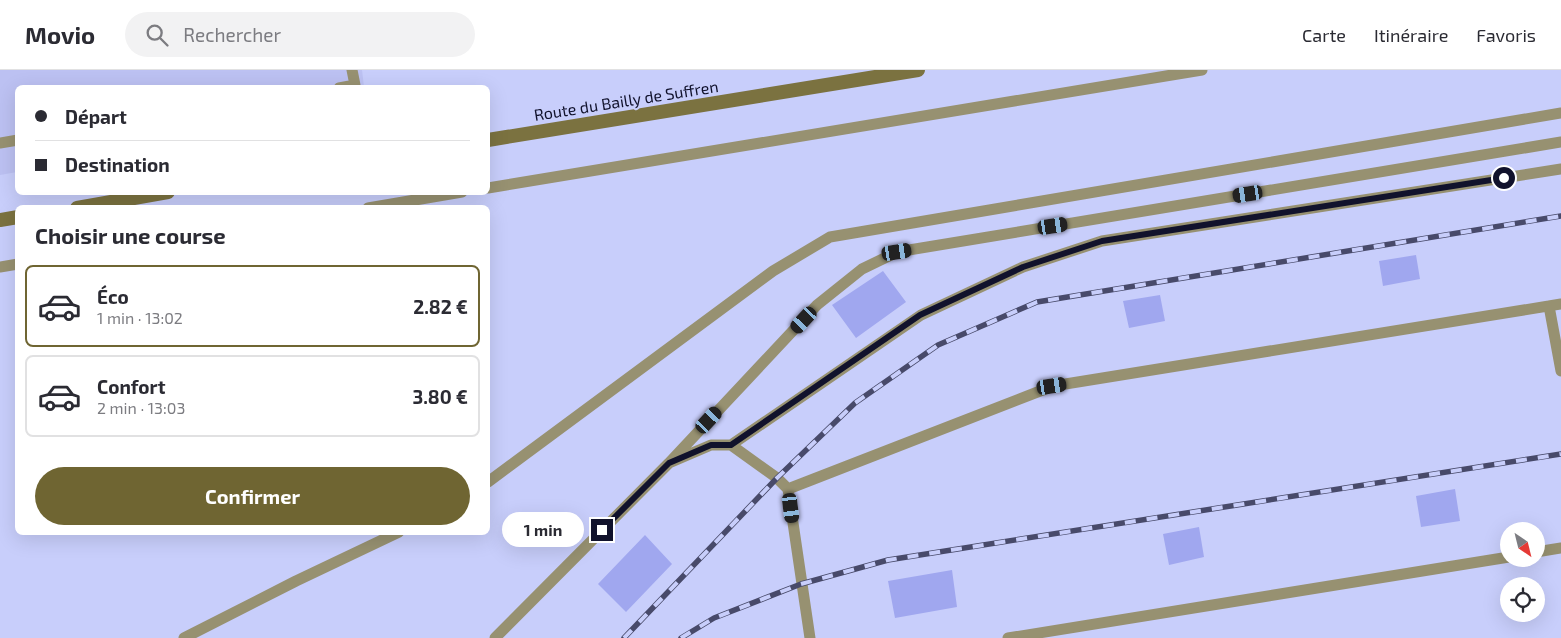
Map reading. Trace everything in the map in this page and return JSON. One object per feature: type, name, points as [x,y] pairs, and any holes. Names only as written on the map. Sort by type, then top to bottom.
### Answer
[{"type":"main road","name":"Route du Bailly de Suffren","points":[[490,140],[918,70]]},
{"type":"main road","points":[[94,205],[151,195]]},
{"type":"main road","points":[[0,220],[15,218]]},
{"type":"lane","points":[[352,70],[355,85]]},
{"type":"lane","points":[[490,188],[1202,70]]},
{"type":"lane","points":[[490,481],[773,270],[830,237],[1561,114]]},
{"type":"lane","points":[[0,143],[15,140]]},
{"type":"lane","points":[[495,638],[669,463],[817,305],[862,269],[897,252],[1561,142]]},
{"type":"lane","points":[[669,463],[711,445],[731,445],[920,315],[1032,264],[1102,241],[1561,169]]},
{"type":"lane","points":[[386,205],[444,195]]},
{"type":"lane","points":[[0,267],[15,264]]},
{"type":"lane","points":[[788,489],[1052,386],[1555,305],[1561,371]]},
{"type":"lane","points":[[731,445],[788,489],[810,638]]},
{"type":"lane","points":[[184,638],[296,581],[393,535]]},
{"type":"lane","points":[[1545,551],[1561,548]]},
{"type":"lane","points":[[1008,638],[1500,558]]},
{"type":"shaded area","points":[[0,70],[362,70],[364,85],[15,85],[15,172],[0,175]]},
{"type":"building","points":[[1416,255],[1420,279],[1383,286],[1379,261]]},
{"type":"building","points":[[883,271],[906,302],[856,338],[832,305]]},
{"type":"building","points":[[1160,295],[1165,321],[1129,328],[1123,301]]},
{"type":"building","points":[[1455,489],[1460,521],[1421,527],[1416,496]]},
{"type":"building","points":[[1199,527],[1204,557],[1169,565],[1163,534]]},
{"type":"building","points":[[645,535],[672,564],[626,612],[598,584]]},
{"type":"building","points":[[952,570],[957,607],[895,618],[888,581]]},
{"type":"railway","points":[[624,638],[777,478],[855,403],[938,345],[1037,302],[1561,216]]},
{"type":"railway","points":[[681,638],[714,618],[801,584],[888,560],[1561,454]]},
{"type":"route","points":[[602,530],[669,463],[711,445],[731,445],[920,315],[1023,267],[1102,241],[1504,178]]}]
